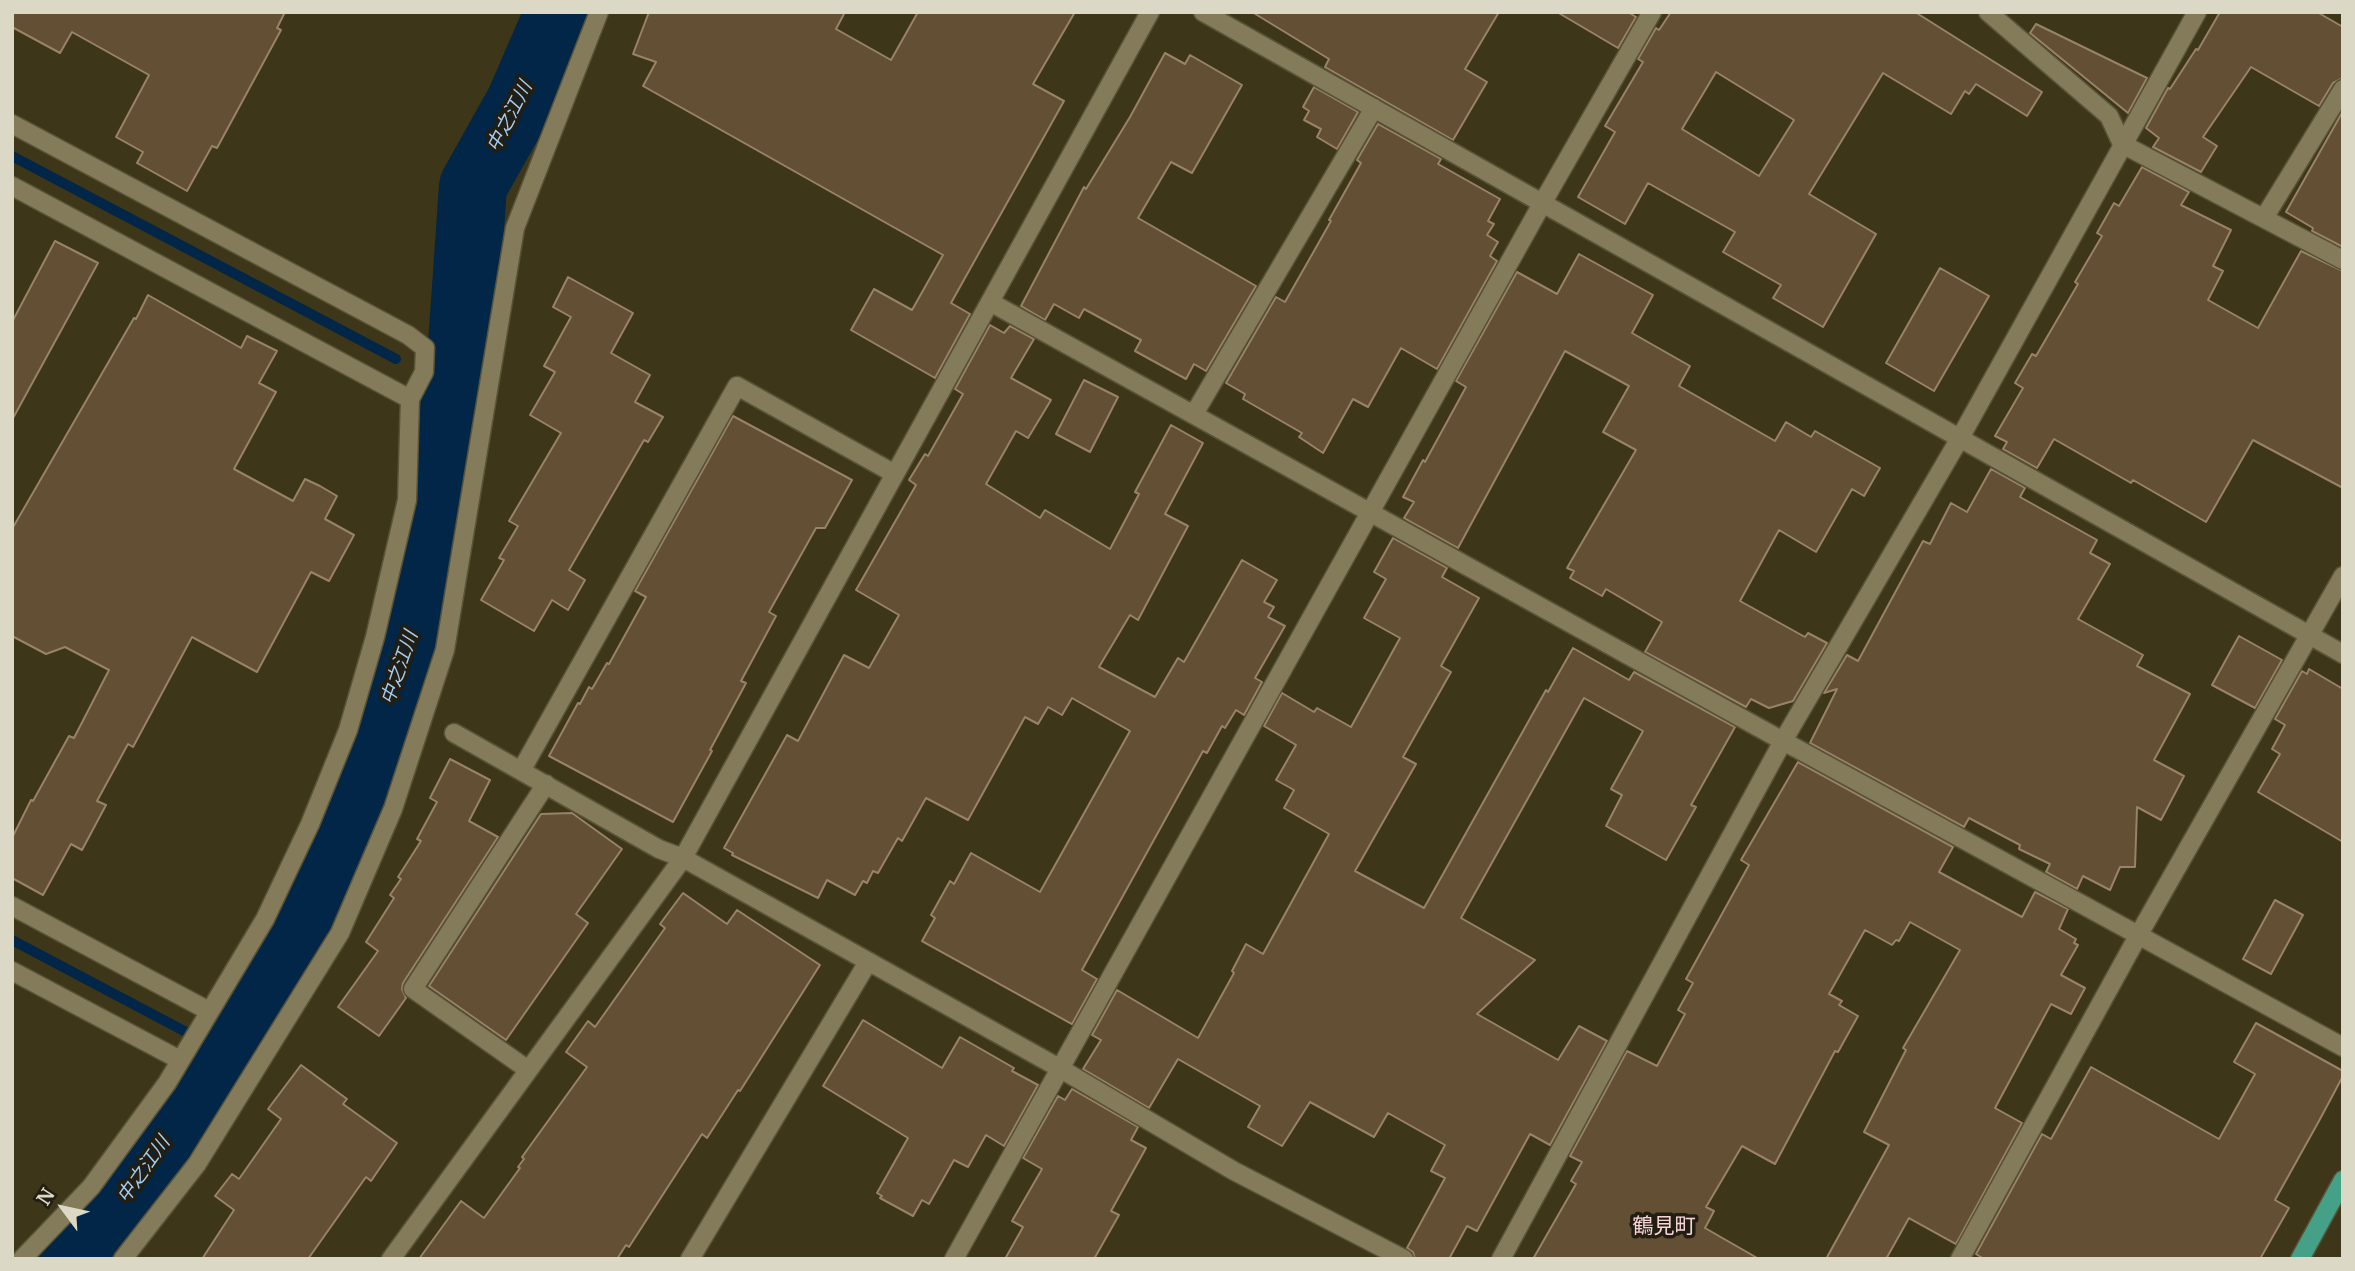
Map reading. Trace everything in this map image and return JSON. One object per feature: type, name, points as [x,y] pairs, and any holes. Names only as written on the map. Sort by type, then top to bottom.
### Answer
[{"type":"main road","points":[[2300,1259],[2338,1200],[2343,1180]]},
{"type":"street","points":[[123,1259],[197,1164],[340,933],[393,809],[445,650],[515,228],[599,12]]},
{"type":"street","points":[[391,1259],[682,858],[1150,12]]},
{"type":"street","points":[[1203,12],[2343,654]]},
{"type":"street","points":[[954,1259],[1543,202],[1652,12]]},
{"type":"street","points":[[1988,12],[2109,116],[2122,144],[2343,260]]},
{"type":"street","points":[[1501,1259],[1783,741],[1961,438],[2197,12]]},
{"type":"street","points":[[2264,218],[2343,89]]},
{"type":"street","points":[[1194,414],[1374,108]]},
{"type":"street","points":[[12,124],[408,335],[425,348],[424,372],[410,399],[407,500],[375,638],[348,730],[310,824],[265,919],[167,1083],[91,1186],[22,1259]]},
{"type":"street","points":[[12,186],[410,399]]},
{"type":"street","points":[[990,302],[2343,1047]]},
{"type":"street","points":[[521,771],[737,386],[895,474]]},
{"type":"street","points":[[1960,1259],[2138,936],[2343,576]]},
{"type":"street","points":[[454,733],[1060,1069],[1234,1171],[1404,1259]]},
{"type":"street","points":[[527,1069],[413,989],[547,784]]},
{"type":"street","points":[[12,906],[209,1011]]},
{"type":"street","points":[[690,1259],[869,962]]},
{"type":"street","points":[[12,971],[180,1060]]},
{"type":"building","points":[[12,12],[285,12],[277,28],[281,30],[217,148],[212,146],[187,191],[137,163],[143,152],[116,137],[149,75],[72,32],[60,53],[12,27]]},
{"type":"building","points":[[649,12],[845,12],[836,29],[891,60],[918,12],[1075,12],[1033,84],[1064,101],[951,303],[970,314],[935,378],[851,330],[874,289],[912,310],[943,255],[643,86],[656,62],[633,54]]},
{"type":"building","points":[[1252,12],[1499,12],[1465,69],[1487,82],[1453,140],[1325,67],[1329,59]]},
{"type":"building","points":[[1557,12],[1628,12],[1636,17],[1618,48]]},
{"type":"building","points":[[1671,12],[1915,12],[2042,92],[2027,116],[1976,84],[1969,94],[1965,91],[1951,114],[1883,73],[1809,194],[1876,234],[1823,327],[1773,298],[1781,285],[1723,252],[1735,232],[1648,183],[1625,224],[1578,197],[1615,132],[1605,126],[1643,62],[1638,59],[1656,28],[1659,30]],"holes":[[[1716,72],[1794,120],[1759,176],[1682,129]]]},
{"type":"building","points":[[2220,12],[2317,12],[2343,27],[2343,78],[2333,83],[2319,106],[2251,67],[2203,137],[2217,146],[2201,172],[2153,147],[2159,138],[2146,128],[2168,88],[2170,89],[2196,49],[2198,50]]},
{"type":"building","points":[[2036,24],[2147,78],[2128,113],[2030,33]]},
{"type":"building","points":[[1165,53],[1185,64],[1190,55],[1242,85],[1192,173],[1171,162],[1138,218],[1256,286],[1206,371],[1194,364],[1186,379],[1135,351],[1141,340],[1084,309],[1079,318],[1054,304],[1045,320],[1021,306],[1084,187],[1086,189],[1130,117]]},
{"type":"building","points":[[1314,87],[1358,112],[1337,149],[1317,137],[1321,129],[1304,120],[1309,111],[1303,107]]},
{"type":"building","points":[[2343,111],[2343,247],[2312,231],[2313,228],[2286,212]]},
{"type":"building","points":[[1378,124],[1441,159],[1438,164],[1500,199],[1488,221],[1494,224],[1487,235],[1498,242],[1490,256],[1497,261],[1437,369],[1401,348],[1368,407],[1353,399],[1323,453],[1299,437],[1302,433],[1243,399],[1245,394],[1226,383],[1276,297],[1285,302],[1331,221],[1329,220],[1361,163],[1357,160]]},
{"type":"building","points":[[2142,167],[2189,192],[2181,205],[2231,230],[2213,266],[2223,271],[2208,300],[2258,328],[2301,251],[2343,271],[2343,488],[2253,440],[2206,522],[2054,439],[2037,468],[2003,449],[2007,442],[1995,436],[2023,388],[2015,383],[2032,354],[2036,356],[2078,284],[2075,282],[2102,236],[2097,233],[2114,203],[2119,206]]},
{"type":"building","points":[[55,241],[98,263],[12,420],[12,322]]},
{"type":"building","points":[[1579,254],[1653,295],[1632,333],[1690,366],[1679,386],[1775,441],[1786,422],[1811,437],[1815,431],[1880,468],[1864,496],[1852,489],[1816,552],[1779,530],[1740,601],[1805,637],[1808,633],[1827,643],[1793,701],[1769,708],[1751,699],[1746,707],[1645,652],[1662,622],[1606,589],[1602,596],[1570,578],[1574,571],[1567,568],[1636,450],[1603,432],[1629,386],[1565,351],[1458,548],[1404,518],[1414,502],[1403,497],[1466,387],[1456,381],[1517,272],[1557,294]]},
{"type":"building","points":[[1940,268],[1989,296],[1934,391],[1886,363]]},
{"type":"building","points":[[568,277],[633,313],[611,353],[650,375],[635,402],[663,417],[648,442],[644,440],[569,570],[585,580],[568,610],[552,600],[534,631],[481,600],[504,560],[499,558],[518,526],[509,521],[561,433],[530,415],[555,372],[544,366],[571,317],[553,307]]},
{"type":"building","points":[[148,295],[241,348],[247,336],[277,351],[259,383],[276,392],[234,469],[293,501],[305,479],[320,486],[337,496],[325,519],[354,535],[329,581],[311,572],[257,672],[192,637],[133,747],[128,744],[97,801],[106,805],[82,850],[71,844],[43,895],[12,878],[12,838],[69,736],[74,738],[109,670],[65,647],[46,654],[12,636],[12,529]]},
{"type":"building","points":[[990,325],[1004,333],[1010,326],[1034,339],[1011,378],[1051,400],[1028,438],[1016,431],[986,484],[1040,518],[1045,510],[1110,549],[1139,494],[1135,492],[1171,425],[1203,443],[1165,514],[1188,526],[1138,620],[1130,615],[1099,667],[1155,697],[1178,658],[1184,662],[1242,560],[1277,580],[1264,602],[1274,607],[1268,617],[1285,626],[1255,678],[1262,682],[1244,715],[1236,710],[1225,728],[1222,726],[1207,753],[1203,751],[1082,970],[1097,979],[1072,1024],[922,941],[935,918],[931,915],[950,881],[954,884],[971,853],[1040,892],[1130,731],[1072,698],[1062,715],[1048,707],[1038,724],[1025,717],[968,820],[926,798],[902,841],[898,838],[878,873],[873,871],[867,883],[863,881],[855,895],[827,880],[818,898],[732,855],[733,853],[724,848],[787,735],[798,741],[844,655],[869,668],[899,615],[856,590],[916,485],[909,480],[925,454],[928,456],[963,394],[955,389]]},
{"type":"building","points":[[1084,380],[1118,397],[1090,452],[1056,434]]},
{"type":"building","points":[[733,416],[852,480],[825,528],[816,528],[769,612],[776,616],[741,681],[746,683],[673,822],[549,756],[578,703],[580,704],[589,687],[592,689],[607,663],[609,664],[646,597],[635,591]]},
{"type":"building","points":[[1991,469],[2025,488],[2020,497],[2097,540],[2090,553],[2110,564],[2078,619],[2143,655],[2137,666],[2190,694],[2154,760],[2184,776],[2161,820],[2137,807],[2135,867],[2120,867],[2110,890],[2083,876],[2077,889],[2046,872],[2050,864],[2019,849],[2020,845],[1969,818],[1964,827],[1810,743],[1837,689],[1824,693],[1847,655],[1858,661],[1923,541],[1930,544],[1951,503],[1967,512]]},
{"type":"building","points":[[1393,538],[1447,568],[1442,577],[1479,598],[1441,666],[1451,672],[1403,757],[1416,764],[1355,871],[1424,908],[1546,690],[1548,692],[1573,648],[1629,680],[1634,672],[1735,727],[1691,805],[1696,807],[1666,860],[1606,826],[1622,795],[1611,789],[1643,731],[1584,698],[1461,918],[1535,960],[1477,1014],[1558,1060],[1579,1026],[1607,1041],[1550,1145],[1530,1134],[1477,1231],[1467,1226],[1449,1259],[1415,1259],[1413,1252],[1407,1248],[1445,1178],[1431,1171],[1445,1145],[1388,1113],[1374,1137],[1310,1102],[1282,1146],[1248,1127],[1260,1106],[1178,1059],[1149,1108],[1083,1069],[1101,1040],[1092,1035],[1117,990],[1198,1038],[1234,973],[1232,971],[1246,944],[1263,954],[1329,834],[1284,808],[1294,790],[1276,780],[1296,745],[1264,726],[1282,693],[1314,712],[1317,708],[1351,727],[1400,638],[1364,618],[1386,579],[1374,572]]},
{"type":"building","points":[[2239,636],[2282,660],[2255,708],[2212,685]]},
{"type":"building","points":[[2309,669],[2343,689],[2343,842],[2258,792],[2280,754],[2272,749],[2285,725],[2275,719],[2302,671],[2307,674]]},
{"type":"building","points":[[450,759],[490,780],[469,821],[498,837],[403,983],[402,989],[406,998],[379,1036],[338,1007],[378,951],[366,942],[394,898],[390,895],[401,879],[398,877],[421,841],[417,839],[437,802],[430,798]]},
{"type":"building","points":[[1798,762],[1953,847],[1939,872],[2022,917],[2035,892],[2068,909],[2059,929],[2076,939],[2074,943],[2078,945],[2061,975],[2085,988],[2071,1014],[2051,1004],[1995,1108],[2022,1123],[1956,1244],[1909,1218],[1886,1259],[1826,1259],[1889,1145],[1864,1132],[1906,1050],[1903,1048],[1960,950],[1910,922],[1899,941],[1896,940],[1892,945],[1865,930],[1829,994],[1842,1001],[1839,1005],[1858,1016],[1838,1052],[1835,1051],[1775,1164],[1742,1146],[1706,1207],[1714,1211],[1705,1228],[1759,1259],[1533,1259],[1576,1184],[1571,1181],[1582,1162],[1570,1156],[1627,1051],[1657,1066],[1685,1014],[1678,1010],[1693,983],[1686,979],[1749,865],[1741,860]]},
{"type":"building","points":[[572,813],[622,849],[576,914],[588,923],[506,1040],[429,986],[541,814]]},
{"type":"building","points":[[683,893],[727,924],[737,910],[820,965],[740,1091],[738,1090],[707,1138],[702,1134],[629,1247],[626,1245],[617,1259],[419,1259],[461,1201],[484,1218],[520,1168],[518,1167],[524,1159],[522,1157],[587,1067],[566,1052],[588,1021],[595,1027],[665,928],[660,924]]},
{"type":"building","points":[[2275,900],[2303,915],[2271,974],[2243,959]]},
{"type":"building","points":[[863,1020],[942,1068],[960,1037],[1038,1085],[1004,1146],[986,1135],[968,1167],[954,1160],[929,1204],[922,1200],[913,1216],[880,1198],[882,1196],[877,1193],[908,1138],[823,1086]]},
{"type":"building","points":[[2256,1023],[2343,1071],[2343,1076],[2275,1200],[2289,1208],[2260,1259],[1984,1259],[1976,1254],[2042,1134],[2051,1139],[2091,1067],[2219,1139],[2255,1074],[2234,1062]]},
{"type":"building","points":[[301,1065],[347,1099],[343,1104],[397,1143],[371,1181],[366,1177],[308,1259],[202,1259],[234,1210],[215,1196],[232,1174],[239,1179],[281,1119],[268,1109]]},
{"type":"building","points":[[1072,1089],[1138,1127],[1131,1140],[1146,1148],[1111,1211],[1119,1215],[1094,1259],[1005,1259],[1023,1227],[1012,1221],[1042,1169],[1023,1158],[1058,1096],[1065,1100]]},
{"type":"waterway","name":"中之江川","points":[[69,1259],[125,1199],[222,1052],[290,945],[338,850],[421,605],[460,373],[473,186],[520,102],[559,12]]},
{"type":"waterway","points":[[12,156],[396,359]]},
{"type":"waterway","name":"中之江川","points":[[450,388],[457,391]]},
{"type":"waterway","points":[[12,940],[186,1032]]},
{"type":"district","name":"鶴見町","points":[[1664,1227]]}]
